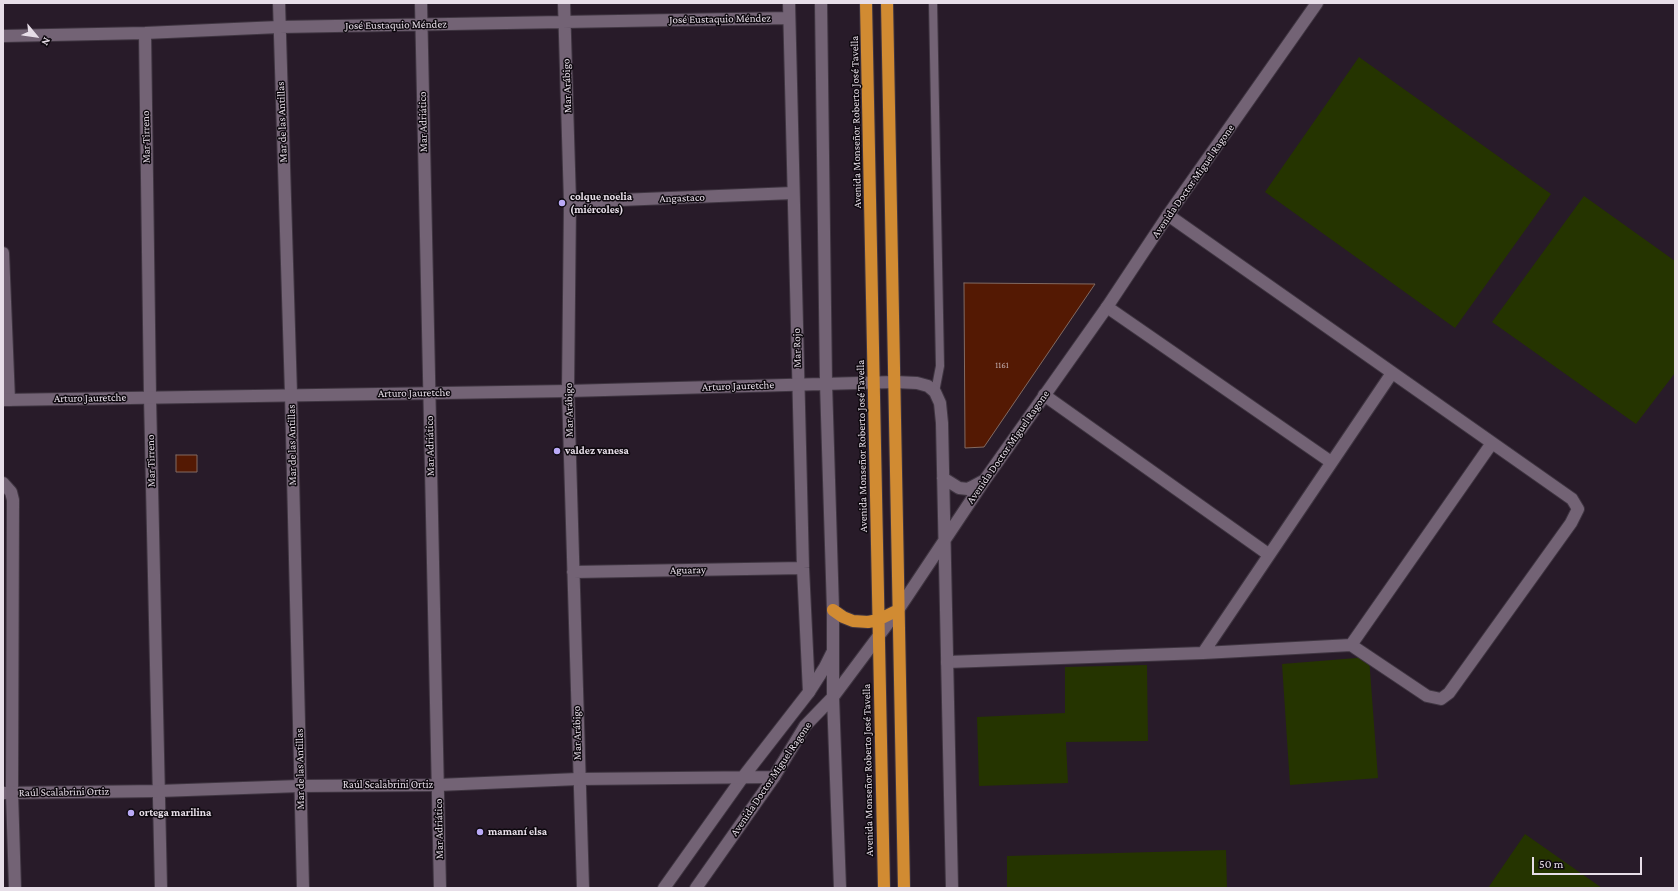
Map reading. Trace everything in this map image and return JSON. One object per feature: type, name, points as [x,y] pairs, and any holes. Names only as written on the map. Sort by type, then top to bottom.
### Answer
[{"type":"highway","name":"Avenida Monseñor Roberto José Tavella","points":[[866,3],[884,888]]},
{"type":"highway","points":[[887,3],[904,888]]},
{"type":"highway","points":[[833,610],[843,617],[853,621],[868,622],[878,620],[898,610]]},
{"type":"street","name":"Mar de las Antillas","points":[[279,3],[291,394],[303,888]]},
{"type":"street","name":"Mar Adriático","points":[[421,3],[440,888]]},
{"type":"street","name":"Mar Arábigo","points":[[564,3],[570,202],[568,391],[578,779],[583,888]]},
{"type":"street","name":"Mar Rojo","points":[[789,3],[803,568],[809,692]]},
{"type":"street","points":[[821,3],[826,383],[833,610],[833,697],[840,888]]},
{"type":"street","name":"Avenida Doctor Miguel Ragone","points":[[696,888],[774,778],[805,726],[833,697],[898,610],[984,481],[1108,307],[1168,215],[1317,3]]},
{"type":"street","name":"José Eustaquio Méndez","points":[[3,36],[145,33],[279,27],[789,18]]},
{"type":"street","name":"Mar Tirreno","points":[[145,33],[150,397],[161,888]]},
{"type":"street","name":"Angastaco","points":[[570,202],[793,193]]},
{"type":"street","points":[[947,662],[1203,653],[1351,645],[1427,696],[1441,699],[1449,693],[1571,523],[1578,509],[1572,499],[1168,215]]},
{"type":"street","points":[[3,253],[6,400]]},
{"type":"street","points":[[1108,307],[1331,462]]},
{"type":"street","points":[[1203,653],[1268,554],[1392,373]]},
{"type":"street","name":"Arturo Jauretche","points":[[6,400],[291,394],[568,391],[895,382],[917,383],[928,386],[935,392]]},
{"type":"street","points":[[935,392],[940,403],[943,478],[952,888]]},
{"type":"street","points":[[1044,395],[1268,554]]},
{"type":"street","points":[[1351,645],[1492,443]]},
{"type":"street","points":[[943,478],[959,488],[968,489],[984,481]]},
{"type":"street","points":[[3,483],[11,492],[13,500],[8,793],[15,888]]},
{"type":"street","name":"Aguaray","points":[[573,572],[803,568]]},
{"type":"street","name":"Avenida Doctor Miguel Ragone","points":[[664,888],[743,777],[809,692],[825,667],[832,652]]},
{"type":"street","name":"Raúl Scalabrini Ortiz","points":[[8,793],[158,791],[300,786],[438,785],[578,779],[774,778]]},
{"type":"lane","points":[[933,3],[940,366],[935,392]]},
{"type":"green space","points":[[1359,57],[1551,194],[1455,328],[1265,192]]},
{"type":"green space","points":[[1584,196],[1675,261],[1675,373],[1636,424],[1492,322]]},
{"type":"green space","points":[[1369,657],[1378,778],[1290,785],[1282,664]]},
{"type":"green space","points":[[1147,665],[1148,741],[1066,742],[1068,783],[979,786],[977,717],[1065,713],[1065,667]]},
{"type":"green space","points":[[1525,834],[1602,888],[1488,888]]},
{"type":"green space","points":[[1226,850],[1227,888],[1007,888],[1007,856]]},
{"type":"building","points":[[964,283],[1095,284],[984,447],[965,448]]},
{"type":"building","points":[[176,455],[197,455],[197,472],[176,472]]},
{"type":"place","name":"colque noelia (miércoles)","points":[[562,203]]},
{"type":"place","name":"valdez vanesa","points":[[557,451]]},
{"type":"place","name":"ortega marilina","points":[[131,813]]},
{"type":"place","name":"mamaní elsa","points":[[480,832]]}]
